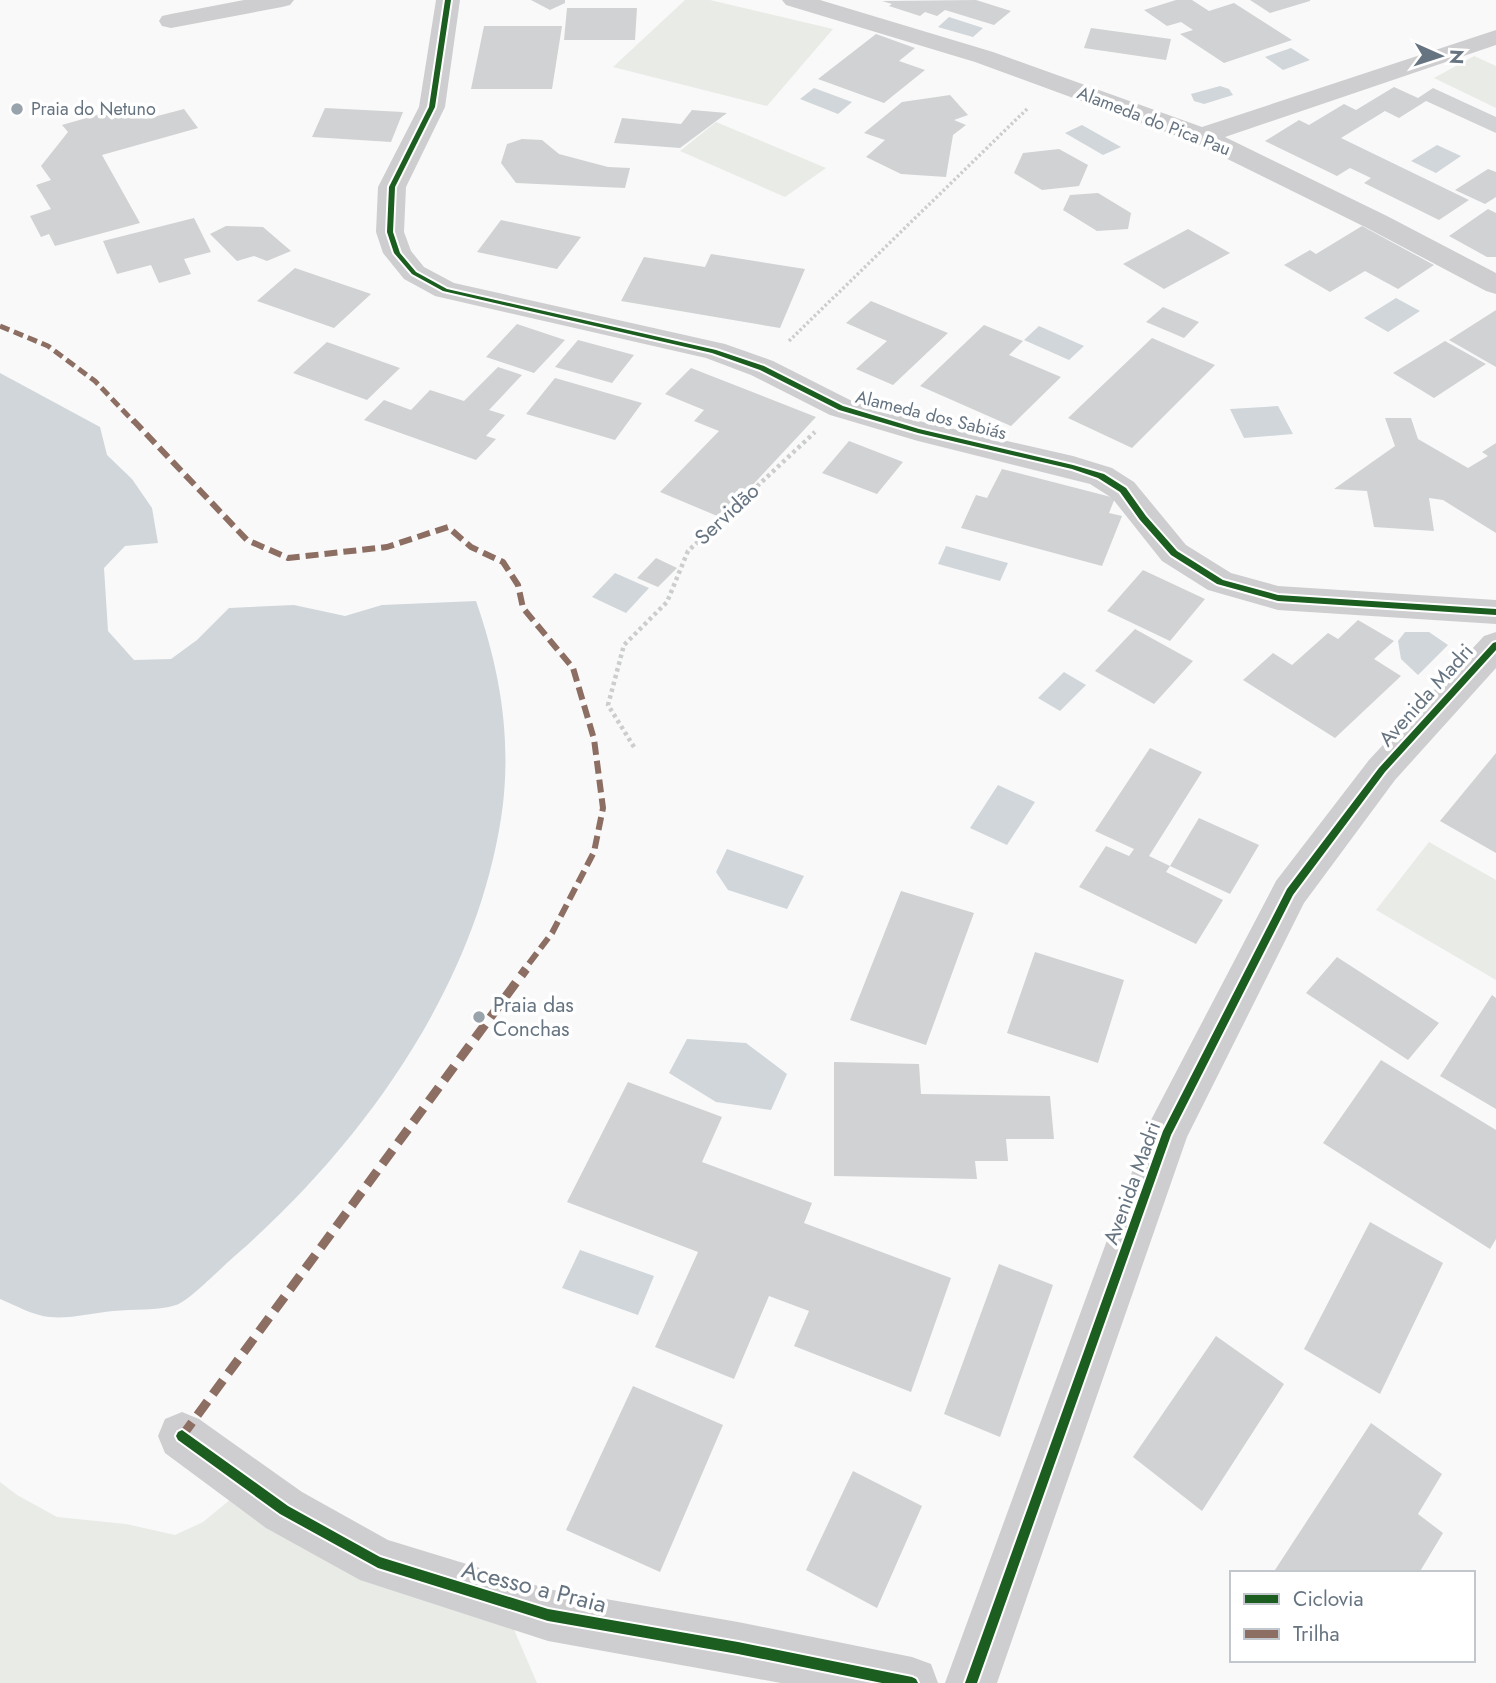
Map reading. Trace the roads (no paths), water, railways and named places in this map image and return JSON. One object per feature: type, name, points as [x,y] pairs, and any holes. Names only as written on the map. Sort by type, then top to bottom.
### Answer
[{"type":"street","points":[[171,21],[282,0]]},
{"type":"street","name":"Alameda dos Sabiás","points":[[449,0],[432,107],[392,187],[390,232],[397,253],[414,273],[445,289],[714,351],[762,368],[841,408],[1101,476],[1123,489],[1143,519],[1174,553],[1220,582],[1278,598],[1496,612]]},
{"type":"street","name":"Alameda do Pica Pau","points":[[794,0],[984,57],[1202,136],[1377,222],[1496,285]]},
{"type":"street","points":[[1202,136],[1496,37]]},
{"type":"street","name":"Avenida Madri","points":[[971,1683],[1166,1134],[1290,892],[1382,770],[1496,645]]},
{"type":"street","name":"Acesso a Praia","points":[[182,1436],[284,1510],[378,1562],[548,1615],[738,1648],[912,1683]]},
{"type":"place","name":"Praia do Netuno","points":[[17,109]]},
{"type":"place","name":"Praia das Conchas","points":[[479,1017]]}]
